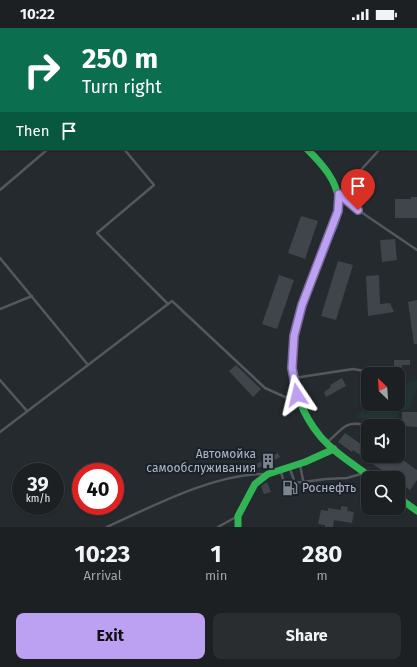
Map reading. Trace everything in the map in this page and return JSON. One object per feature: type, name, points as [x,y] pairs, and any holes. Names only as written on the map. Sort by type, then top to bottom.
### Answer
[{"type":"street","points":[[308,150],[328,172],[339,194],[338,211],[302,305],[294,336],[292,368],[297,395],[307,416],[326,443],[362,471]]},
{"type":"street","points":[[238,527],[238,516],[255,484],[268,474],[334,449]]},
{"type":"street","points":[[405,502],[417,511]]},
{"type":"lane","points":[[0,190],[47,150]]},
{"type":"lane","points":[[125,150],[154,185],[97,233],[168,304]]},
{"type":"lane","points":[[379,150],[339,194],[358,210],[417,250]]},
{"type":"lane","points":[[0,258],[88,365]]},
{"type":"lane","points":[[0,309],[32,296]]},
{"type":"lane","points":[[0,432],[172,301],[265,388],[285,397],[297,395]]},
{"type":"lane","points":[[294,378],[353,369],[361,370]]},
{"type":"lane","points":[[0,380],[27,411]]},
{"type":"lane","points":[[326,443],[344,426],[354,423],[361,424]]},
{"type":"lane","points":[[300,463],[303,480]]},
{"type":"lane","points":[[290,466],[295,483]]},
{"type":"lane","points":[[280,469],[285,486],[303,480],[347,478],[361,474]]},
{"type":"lane","points":[[107,527],[192,489],[248,473],[268,474]]},
{"type":"lane","points":[[218,527],[238,516]]},
{"type":"shaded area","points":[[417,380],[417,388],[409,409],[405,410],[405,383]]},
{"type":"shaded area","points":[[362,411],[400,411],[395,419],[355,418]]},
{"type":"building","points":[[411,197],[417,197],[417,218],[395,218],[395,199],[411,199]]},
{"type":"building","points":[[301,216],[318,221],[305,259],[288,253]]},
{"type":"building","points":[[395,239],[397,260],[382,262],[380,240]]},
{"type":"building","points":[[338,261],[353,265],[336,320],[321,316]]},
{"type":"building","points":[[279,275],[294,280],[277,329],[262,324]]},
{"type":"building","points":[[379,275],[380,304],[390,303],[394,312],[368,316],[366,276]]},
{"type":"building","points":[[417,300],[417,344],[414,344],[408,302]]},
{"type":"building","points":[[394,360],[410,360],[410,365],[394,367]]},
{"type":"building","points":[[236,365],[261,389],[253,397],[229,371]]},
{"type":"building","points":[[342,378],[346,386],[326,397],[324,392],[331,387],[330,385]]},
{"type":"building","points":[[402,412],[417,412],[417,427],[405,426],[405,419],[402,419]]},
{"type":"building","points":[[345,433],[361,444],[361,456],[353,450],[352,452],[338,442]]},
{"type":"building","name":"Автомойка самообслуживания","points":[[278,453],[280,457],[258,468],[256,464]]},
{"type":"building","points":[[405,462],[417,470],[417,480],[410,490],[405,486],[405,471],[383,471],[372,463],[405,463]]},
{"type":"building","points":[[267,482],[271,492],[264,494],[261,486]]},
{"type":"building","points":[[341,506],[348,507],[347,511],[354,512],[352,523],[334,520],[333,527],[325,527],[325,525],[318,524],[321,510],[328,511],[328,508],[341,510]]},
{"type":"traffic: fast","points":[[308,150],[328,173],[332,180],[338,194],[339,208],[332,231],[306,296],[299,320],[294,343],[293,367],[296,390],[305,413],[320,436],[338,453],[362,471]]},
{"type":"traffic: fast","points":[[238,527],[238,516],[255,484],[268,474],[305,462],[334,449]]},
{"type":"traffic: fast","points":[[405,502],[417,511]]},
{"type":"place","name":"Автомойка самообслуживания","points":[[268,461]]},
{"type":"place","name":"Роснефть","points":[[290,488]]},
{"type":"route","points":[[297,395],[292,368],[294,336],[302,305],[338,211],[339,194],[358,210]]}]
